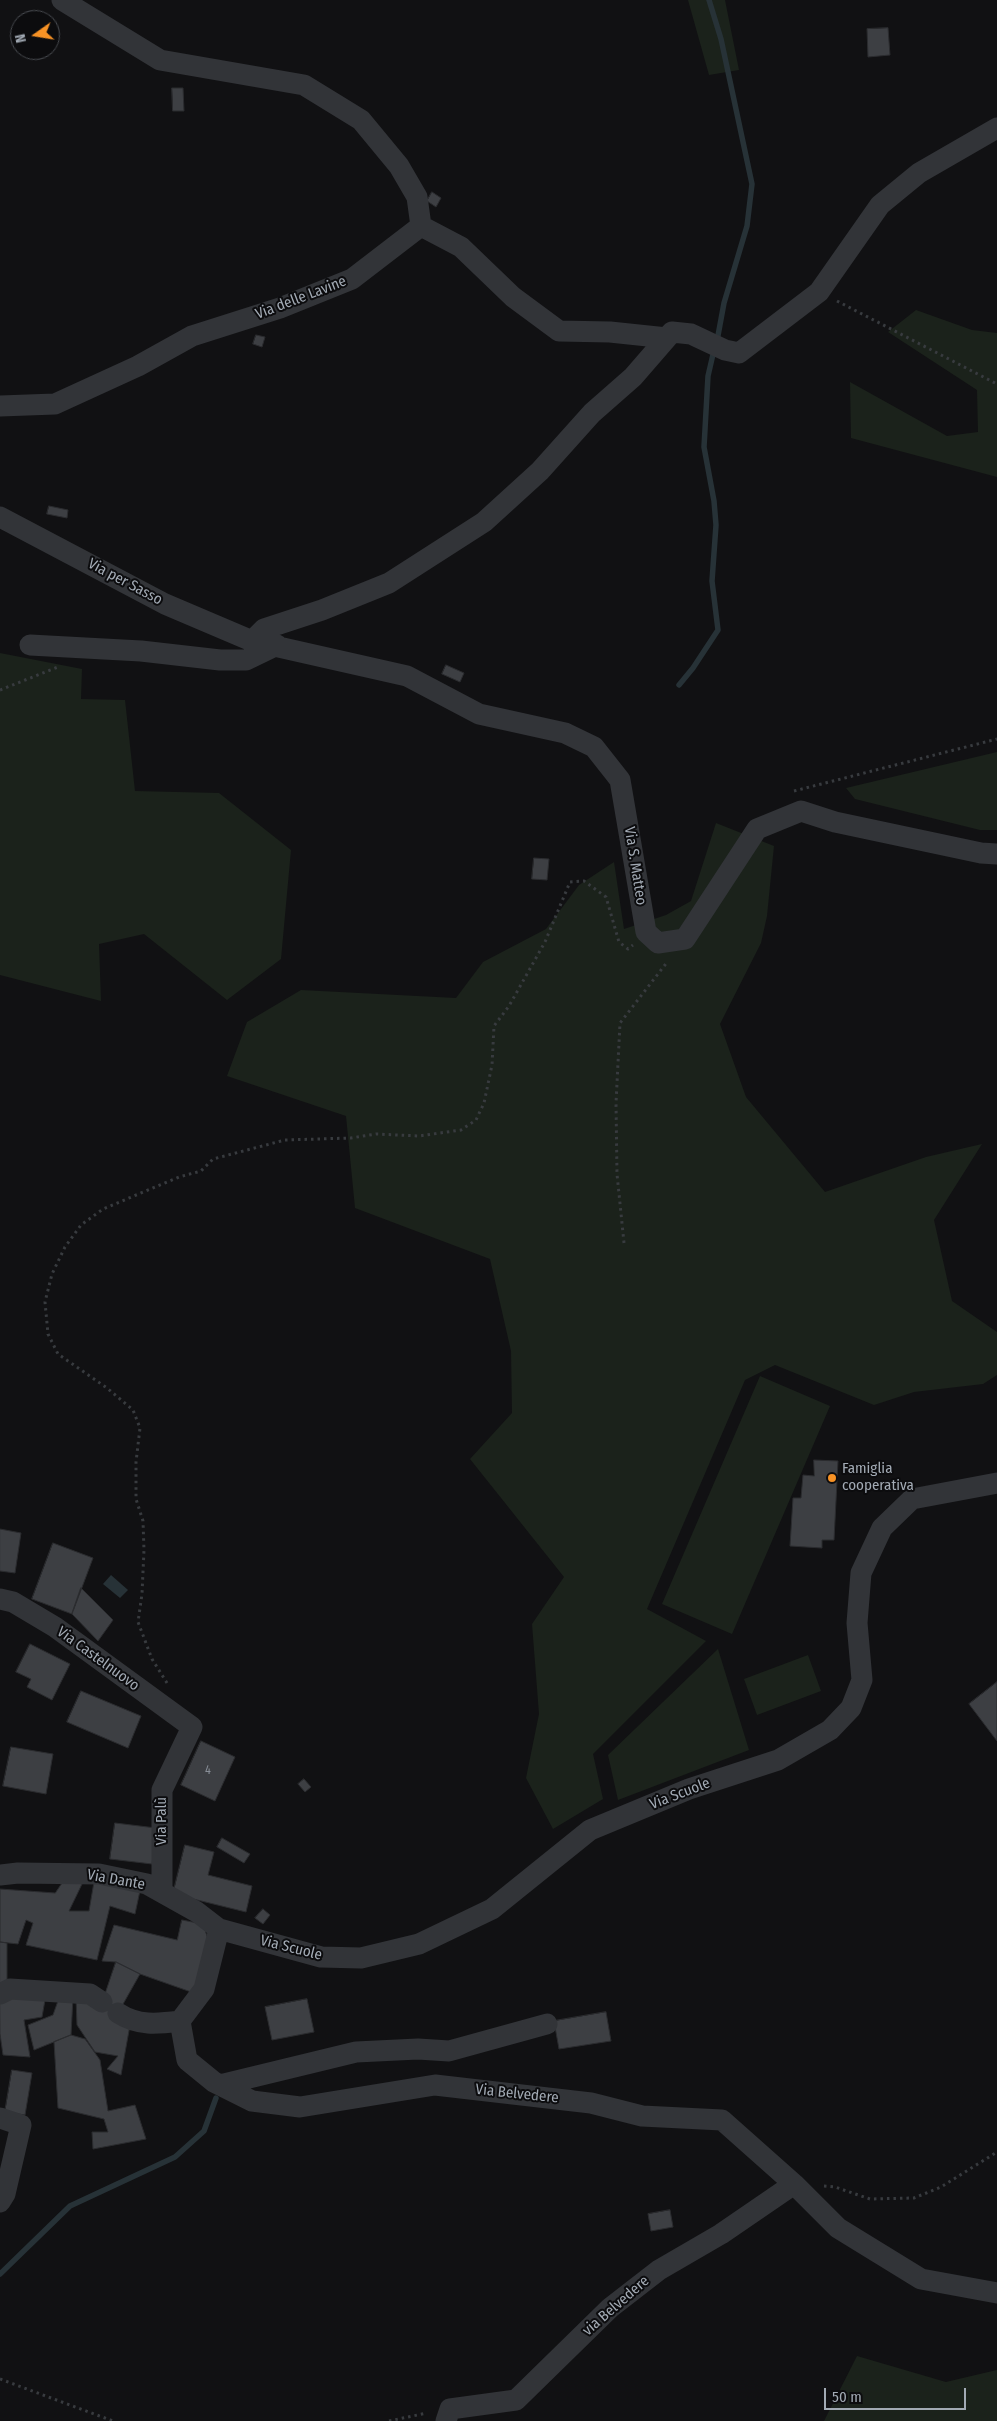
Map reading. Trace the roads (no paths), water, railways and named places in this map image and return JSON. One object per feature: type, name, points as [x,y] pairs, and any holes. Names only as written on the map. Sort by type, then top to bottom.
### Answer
[{"type":"street","points":[[62,0],[160,60],[304,85],[361,120],[398,166],[417,197],[422,226],[461,247],[513,297],[559,331],[610,332],[667,338]]},
{"type":"street","points":[[252,641],[264,629],[322,610],[389,583],[484,522],[540,471],[592,413],[634,377],[672,332],[691,334],[725,350],[739,353],[819,292],[880,205],[919,173],[997,128]]},
{"type":"street","name":"Via delle Lavine","points":[[0,406],[55,404],[138,366],[192,336],[280,308],[352,278],[422,226]]},
{"type":"street","name":"Via per Sasso","points":[[0,517],[165,604],[252,641]]},
{"type":"street","name":"Via S. Matteo","points":[[252,641],[277,645],[407,676],[479,714],[565,732],[594,747],[620,780],[646,932],[658,942],[685,939],[757,829],[801,810],[835,822],[981,853],[997,854]]},
{"type":"street","points":[[30,646],[141,651],[220,660],[246,660],[277,645]]},
{"type":"street","name":"Via Scuole","points":[[218,1929],[321,1957],[361,1958],[419,1944],[492,1909],[590,1830],[689,1789],[778,1760],[830,1730],[851,1708],[862,1680],[857,1623],[861,1573],[882,1528],[912,1499],[997,1483]]},
{"type":"street","name":"Via Castelnuovo","points":[[0,1599],[13,1602],[55,1627],[192,1727]]},
{"type":"street","name":"Via Palù","points":[[162,1892],[162,1790],[192,1727]]},
{"type":"street","name":"Via Dante","points":[[0,1875],[18,1873],[99,1874],[147,1884],[197,1912],[218,1929]]},
{"type":"street","points":[[0,1994],[10,1989],[90,1994],[126,2018],[150,2025],[180,2022],[204,1989],[218,1929]]},
{"type":"street","name":"Via Belvedere","points":[[180,2022],[188,2060],[220,2085],[252,2101],[300,2107],[435,2085],[591,2103],[642,2116],[722,2120],[794,2184],[838,2228],[921,2279],[997,2293]]},
{"type":"street","points":[[220,2085],[356,2052],[418,2049],[449,2051],[547,2024]]},
{"type":"street","points":[[0,2118],[21,2125],[5,2194],[0,2202]]},
{"type":"street","name":"via Belvedere","points":[[446,2421],[450,2409],[516,2400],[617,2302],[658,2270],[721,2234],[794,2184]]},
{"type":"waterway","points":[[709,0],[721,39],[752,184],[747,226],[724,303],[717,341]]},
{"type":"waterway","points":[[679,685],[693,668],[718,630],[712,581],[716,525],[714,501],[704,447],[708,376],[714,350]]},
{"type":"waterway","points":[[0,2274],[70,2206],[175,2157],[204,2131],[216,2098]]},
{"type":"place","name":"Famiglia cooperativa","points":[[832,1478]]}]
